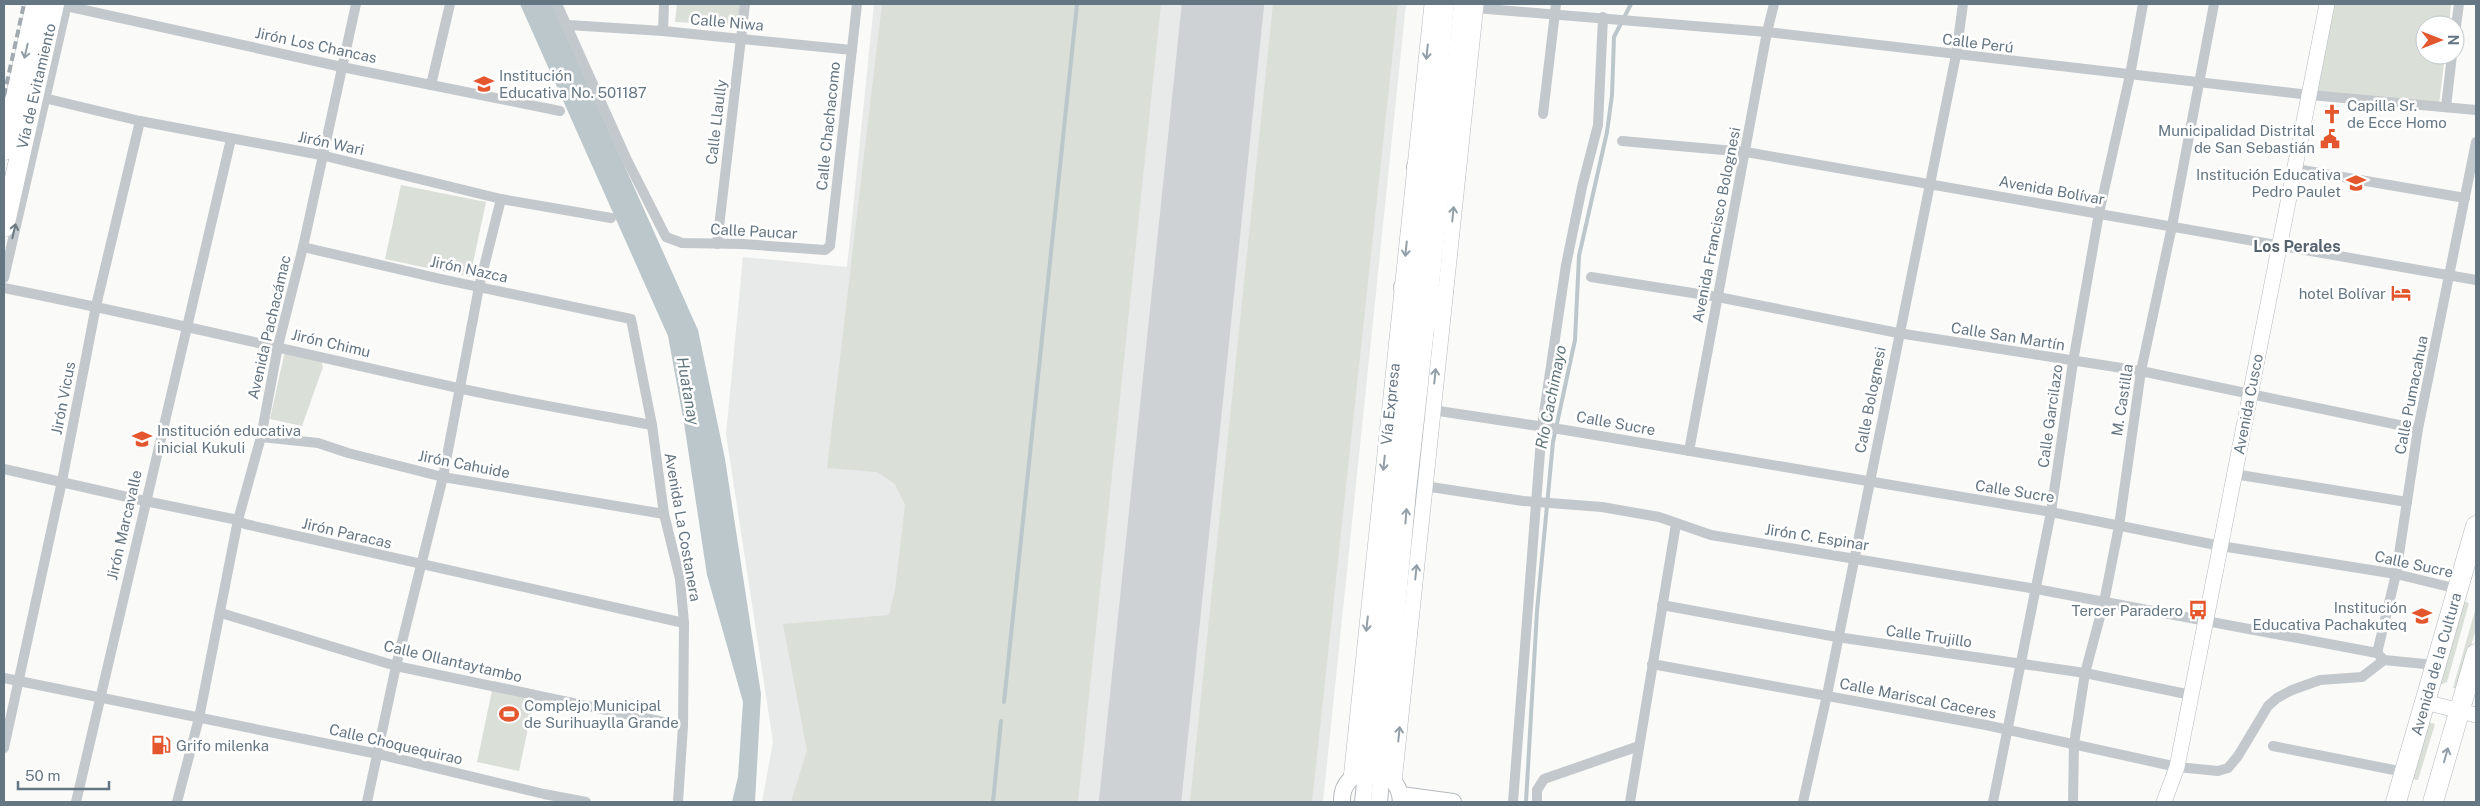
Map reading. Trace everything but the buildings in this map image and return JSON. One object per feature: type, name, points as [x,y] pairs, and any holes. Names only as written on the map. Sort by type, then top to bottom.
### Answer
[{"type":"highway","name":"Vía de Evitamiento","points":[[4,150],[36,4]]},
{"type":"highway","name":"Vía de Evitamiento","points":[[4,227],[63,4]]},
{"type":"highway","name":"Avenida de la Cultura","points":[[2396,802],[2476,526]]},
{"type":"highway","points":[[2433,802],[2467,713],[2476,654]]},
{"type":"main road","name":"Vía Expresa","points":[[1342,802],[1345,788],[1351,779],[1432,4]]},
{"type":"main road","name":"Vía Expresa","points":[[1389,785],[1418,339],[1441,125],[1446,4]]},
{"type":"main road","name":"Avenida Cusco","points":[[2164,802],[2177,767],[2327,4]]},
{"type":"main road","name":"Vía Expresa","points":[[1441,125],[1471,5]]},
{"type":"main road","name":"Vía Expresa","points":[[1379,802],[1389,785],[1424,486],[1457,174],[1471,5]]},
{"type":"main road","points":[[1415,167],[1441,125]]},
{"type":"main road","points":[[1441,125],[1457,174]]},
{"type":"main road","points":[[1402,287],[1418,339]]},
{"type":"main road","points":[[1418,339],[1445,292]]},
{"type":"main road","points":[[2425,702],[2467,713]]},
{"type":"main road","points":[[1351,779],[1389,785],[1453,802]]},
{"type":"main road","name":"Vía Expresa","points":[[1363,802],[1389,785]]},
{"type":"street","name":"Jirón Los Chancas","points":[[63,4],[342,67],[560,111]]},
{"type":"street","points":[[4,278],[63,4]]},
{"type":"street","name":"Avenida Pachacámac","points":[[176,802],[199,718],[238,520],[261,437],[278,346],[303,247],[356,4]]},
{"type":"street","points":[[431,85],[450,4]]},
{"type":"street","points":[[558,4],[568,25]]},
{"type":"street","points":[[663,31],[664,4]]},
{"type":"street","name":"Calle Llaully","points":[[717,244],[745,4]]},
{"type":"street","name":"Calle Chachacomo","points":[[826,250],[830,246],[857,4]]},
{"type":"street","points":[[1543,114],[1556,4]]},
{"type":"street","name":"Avenida Francisco Bolognesi","points":[[1689,451],[1767,32],[1774,4]]},
{"type":"street","name":"Calle Bolognesi","points":[[1803,802],[1827,695],[1868,482],[1956,55],[1963,4]]},
{"type":"street","name":"Calle Garcilazo","points":[[1993,802],[2052,512],[2099,212],[2130,75],[2143,4]]},
{"type":"street","name":"M. Castilla","points":[[2073,802],[2074,744],[2085,673],[2104,602],[2119,526],[2141,371],[2172,226],[2214,4]]},
{"type":"street","name":"Calle Perú","points":[[1471,5],[1554,15],[1767,32],[2310,95],[2476,110]]},
{"type":"street","points":[[1513,802],[1544,502],[1547,427],[1566,265],[1598,125],[1603,18]]},
{"type":"street","name":"Calle Niwa","points":[[568,25],[663,31],[852,50]]},
{"type":"street","name":"Calle Paucar","points":[[568,25],[627,160],[666,237],[682,243],[826,250]]},
{"type":"street","points":[[2446,107],[2451,65]]},
{"type":"street","name":"Jirón Wari","points":[[44,98],[140,121],[322,155],[501,199],[611,218]]},
{"type":"street","name":"Jirón Vicus","points":[[4,748],[62,481],[96,306],[140,121]]},
{"type":"street","name":"Jirón Marcavalle","points":[[76,802],[230,139]]},
{"type":"street","name":"Avenida Bolívar","points":[[1622,141],[1746,152],[2099,212],[2476,280]]},
{"type":"street","name":"Calle Pumacahua","points":[[2381,657],[2396,574],[2418,429],[2476,142]]},
{"type":"street","points":[[2296,169],[2465,198]]},
{"type":"street","points":[[367,802],[396,666],[443,477],[479,287],[501,199]]},
{"type":"street","name":"Jirón Nazca","points":[[303,247],[630,319]]},
{"type":"street","name":"Calle San Martín","points":[[1591,278],[1718,297],[1898,334],[2141,371],[2418,429]]},
{"type":"street","name":"Jirón Chimu","points":[[4,288],[96,306],[186,328],[278,346],[459,388],[652,425]]},
{"type":"street","name":"Avenida La Costanera","points":[[630,319],[652,425],[664,514],[680,579],[684,623],[683,726],[678,802]]},
{"type":"street","name":"Calle Sucre","points":[[1432,410],[1547,427],[2052,512],[2221,546],[2396,574],[2458,588]]},
{"type":"street","name":"Jirón Cahuide","points":[[261,437],[318,443],[348,453],[443,477],[664,514]]},
{"type":"street","name":"Jirón Paracas","points":[[4,469],[238,520],[245,524],[421,566],[684,623]]},
{"type":"street","points":[[2234,474],[2407,502]]},
{"type":"street","name":"Jirón C. Espinar","points":[[1424,486],[1544,502],[1602,507],[1659,516],[1711,536],[2036,589],[2206,620],[2381,657],[2435,666]]},
{"type":"street","points":[[1630,802],[1676,524]]},
{"type":"street","name":"Calle Trujillo","points":[[1662,605],[1837,637],[2085,673],[2191,695]]},
{"type":"street","name":"Calle Ollantaytambo","points":[[221,613],[396,666],[683,726]]},
{"type":"street","name":"Calle Mariscal Caceres","points":[[1652,664],[1827,695],[1915,714],[1986,725],[2177,767],[2218,771],[2228,768],[2277,698],[2292,690],[2320,680],[2362,677],[2381,657]]},
{"type":"street","points":[[4,678],[100,696],[199,718]]},
{"type":"street","name":"Calle Choquequirao","points":[[199,718],[378,754],[544,794],[586,802]]},
{"type":"street","points":[[1537,802],[1536,790],[1544,779],[1639,746]]},
{"type":"street","points":[[2273,746],[2404,772]]},
{"type":"shaded area","points":[[677,4],[741,4],[739,25],[675,22]]},
{"type":"shaded area","points":[[874,4],[1406,4],[1323,802],[762,802],[773,742],[726,434],[743,257],[847,267]]},
{"type":"shaded area","points":[[882,4],[1161,4],[1078,802],[791,802],[807,750],[783,624],[889,615],[895,590],[905,505],[895,484],[877,472],[827,468]]},
{"type":"shaded area","points":[[1273,4],[1398,4],[1312,802],[1190,802]]},
{"type":"shaded area","points":[[2331,4],[2451,4],[2450,15],[2415,15],[2415,65],[2444,65],[2439,104],[2314,91]]},
{"type":"shaded area","points":[[401,185],[486,202],[470,277],[385,259]]},
{"type":"shaded area","points":[[286,346],[319,353],[323,367],[302,426],[270,419]]},
{"type":"shaded area","points":[[2464,601],[2469,603],[2447,682],[2440,685]]},
{"type":"shaded area","points":[[2476,607],[2476,629],[2458,689],[2453,688]]},
{"type":"shaded area","name":"Complejo Municipal de Surihuaylla Grande","points":[[494,681],[536,690],[519,771],[477,762]]},
{"type":"shaded area","points":[[2428,722],[2435,724],[2418,780],[2412,779]]},
{"type":"water","name":"Huatanay","points":[[520,4],[552,4],[698,330],[725,459],[761,694],[755,802],[732,802],[738,777],[743,702],[707,575],[684,423],[668,336]]},
{"type":"waterway","points":[[1004,702],[1077,4]]},
{"type":"waterway","name":"Río Cachimayo","points":[[1526,802],[1537,611],[1553,442],[1575,340],[1579,256],[1607,132],[1612,95],[1614,37],[1631,4]]},
{"type":"waterway","points":[[993,802],[1001,721]]},
{"type":"runway","points":[[1140,802],[1223,4]]},
{"type":"railway","points":[[4,96],[24,4]]},
{"type":"place","name":"Institución Educativa No. 501187","points":[[484,84]]},
{"type":"place","name":"Capilla Sr. de Ecce Homo","points":[[2332,114]]},
{"type":"place","name":"Municipalidad Distrital de San Sebastián","points":[[2330,139]]},
{"type":"place","name":"Institución Educativa Pedro Paulet","points":[[2356,183]]},
{"type":"place","name":"hotel Bolívar","points":[[2401,293]]},
{"type":"place","name":"Institución educativa inicial Kukuli","points":[[142,439]]},
{"type":"place","name":"Tercer Paradero","points":[[2198,610]]},
{"type":"place","name":"Institución Educativa Pachakuteq","points":[[2422,616]]},
{"type":"place","name":"Complejo Municipal de Surihuaylla Grande","points":[[509,714]]},
{"type":"place","name":"Grifo milenka","points":[[161,745]]},
{"type":"district","name":"Los Perales","points":[[2297,246]]}]
